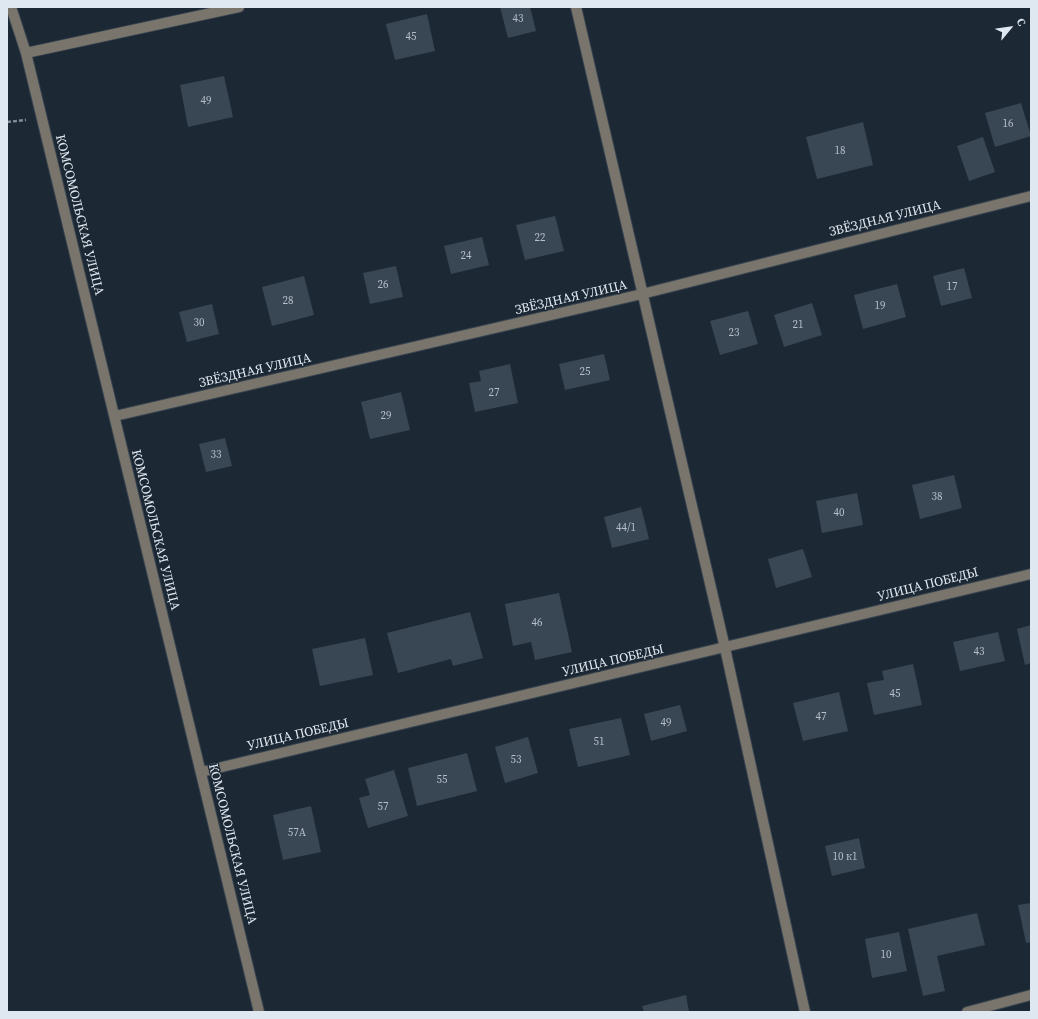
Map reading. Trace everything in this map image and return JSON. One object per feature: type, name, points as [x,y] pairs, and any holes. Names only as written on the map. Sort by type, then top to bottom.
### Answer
[{"type":"street","name":"КОМСОМОЛЬСКАЯ УЛИЦА","points":[[12,7],[26,53],[42,118],[259,1012]]},
{"type":"street","points":[[26,53],[239,7]]},
{"type":"street","points":[[576,7],[724,648],[805,1012]]},
{"type":"street","name":"ЗВЁЗДНАЯ УЛИЦА","points":[[114,416],[642,294],[1031,196]]},
{"type":"street","name":"УЛИЦА ПОБЕДЫ","points":[[201,772],[1031,574]]},
{"type":"street","points":[[967,1012],[1031,995]]},
{"type":"path","points":[[7,122],[42,118]]},
{"type":"building","points":[[500,7],[530,7],[536,31],[508,38]]},
{"type":"building","points":[[427,14],[435,51],[395,60],[386,24]]},
{"type":"building","points":[[224,76],[233,117],[188,127],[180,85]]},
{"type":"building","points":[[1021,103],[1031,136],[995,147],[985,113]]},
{"type":"building","points":[[863,122],[873,165],[817,179],[806,137]]},
{"type":"building","points":[[983,137],[995,172],[969,181],[957,146]]},
{"type":"building","points":[[555,216],[564,251],[525,260],[516,225]]},
{"type":"building","points":[[482,237],[489,265],[451,274],[444,246]]},
{"type":"building","points":[[396,266],[403,297],[370,304],[363,273]]},
{"type":"building","points":[[964,268],[972,298],[941,306],[933,276]]},
{"type":"building","points":[[304,276],[314,315],[272,326],[262,287]]},
{"type":"building","points":[[897,284],[906,317],[863,329],[854,295]]},
{"type":"building","points":[[812,303],[822,335],[784,347],[774,315]]},
{"type":"building","points":[[212,304],[219,334],[187,342],[179,312]]},
{"type":"building","points":[[748,311],[758,344],[720,355],[710,321]]},
{"type":"building","points":[[604,354],[610,380],[565,390],[559,364]]},
{"type":"building","points":[[510,364],[518,403],[475,412],[469,383],[481,381],[479,371]]},
{"type":"building","points":[[401,392],[410,430],[370,439],[361,402]]},
{"type":"building","points":[[225,438],[232,466],[206,472],[199,444]]},
{"type":"building","points":[[954,475],[962,508],[920,519],[912,485]]},
{"type":"building","points":[[857,493],[863,525],[822,533],[816,501]]},
{"type":"building","points":[[641,507],[649,539],[612,548],[604,517]]},
{"type":"building","points":[[803,549],[812,577],[776,588],[768,559]]},
{"type":"building","points":[[559,593],[572,652],[535,660],[531,642],[513,646],[505,604]]},
{"type":"building","points":[[470,612],[483,658],[453,666],[451,659],[398,673],[387,633]]},
{"type":"building","points":[[1031,625],[1031,663],[1025,665],[1017,629]]},
{"type":"building","points":[[998,632],[1005,661],[960,671],[953,642]]},
{"type":"building","points":[[365,638],[373,675],[320,686],[312,649]]},
{"type":"building","points":[[913,664],[922,705],[874,715],[867,683],[884,680],[882,671]]},
{"type":"building","points":[[839,692],[848,731],[803,741],[793,703]]},
{"type":"building","points":[[680,705],[687,731],[651,741],[644,714]]},
{"type":"building","points":[[621,718],[630,755],[578,767],[569,729]]},
{"type":"building","points":[[528,737],[538,773],[505,783],[495,747]]},
{"type":"building","points":[[467,753],[477,791],[417,806],[408,768]]},
{"type":"building","points":[[394,770],[408,816],[368,828],[359,798],[370,795],[365,779]]},
{"type":"building","points":[[311,806],[321,852],[283,860],[273,815]]},
{"type":"building","points":[[859,838],[865,868],[832,876],[825,846]]},
{"type":"building","points":[[1031,903],[1031,942],[1026,943],[1018,905]]},
{"type":"building","points":[[977,913],[985,945],[937,956],[945,991],[923,996],[908,929]]},
{"type":"building","points":[[899,932],[907,971],[872,978],[865,939]]},
{"type":"building","points":[[686,995],[689,1012],[644,1012],[642,1006]]}]
